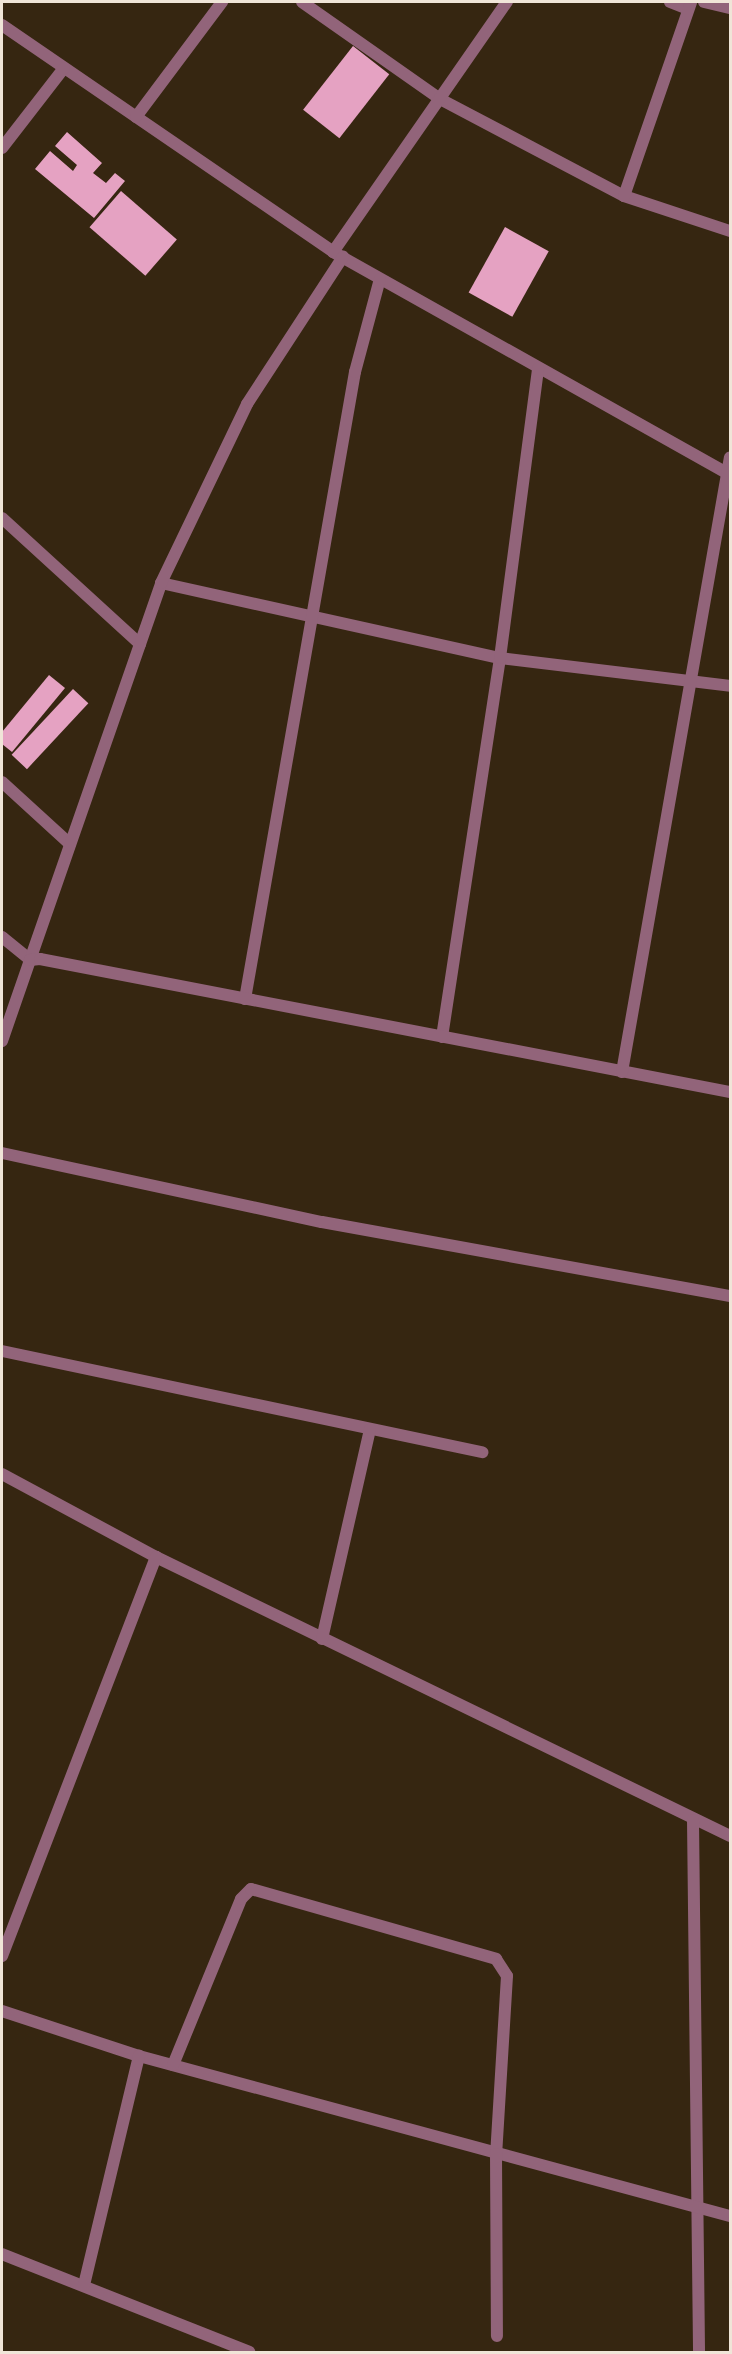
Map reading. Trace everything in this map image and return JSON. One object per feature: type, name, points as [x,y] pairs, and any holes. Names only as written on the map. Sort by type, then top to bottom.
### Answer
[{"type":"street","points":[[136,117],[222,2]]},
{"type":"street","points":[[302,2],[440,99],[624,196],[730,231]]},
{"type":"street","points":[[2,1041],[161,583],[247,404],[338,255],[440,99],[507,2]]},
{"type":"street","points":[[624,196],[690,5],[670,2]]},
{"type":"street","points":[[704,2],[730,8]]},
{"type":"street","points":[[2,25],[338,255],[728,474]]},
{"type":"street","points":[[2,148],[64,68]]},
{"type":"street","points":[[245,999],[355,372],[380,279]]},
{"type":"street","points":[[442,1037],[500,658],[538,368]]},
{"type":"street","points":[[622,1072],[730,457]]},
{"type":"street","points":[[2,518],[140,644]]},
{"type":"street","points":[[161,583],[500,658],[730,686]]},
{"type":"street","points":[[2,782],[70,844]]},
{"type":"street","points":[[2,937],[30,960],[730,1092]]},
{"type":"street","points":[[2,1153],[322,1222],[730,1296]]},
{"type":"street","points":[[2,1351],[483,1452]]},
{"type":"street","points":[[322,1639],[370,1429]]},
{"type":"street","points":[[2,1474],[156,1557],[730,1836]]},
{"type":"street","points":[[2,1956],[156,1557]]},
{"type":"street","points":[[693,1820],[695,2207],[699,2352]]},
{"type":"street","points":[[174,2065],[241,1899],[251,1889],[265,1890],[496,1959],[503,1966],[507,1976],[496,2154],[497,2336]]},
{"type":"street","points":[[2,2011],[139,2056],[730,2216]]},
{"type":"street","points":[[84,2285],[139,2056]]},
{"type":"street","points":[[2,2254],[249,2352]]},
{"type":"building","points":[[353,46],[389,74],[339,138],[303,110]]},
{"type":"building","points":[[67,132],[102,163],[93,173],[106,183],[115,173],[125,181],[94,218],[35,169],[50,151],[73,171],[77,165],[55,146]]},
{"type":"building","points":[[121,191],[177,240],[145,276],[90,227]]},
{"type":"building","points":[[505,227],[549,251],[512,317],[469,293]]},
{"type":"building","points":[[49,675],[65,688],[12,752],[2,744],[2,732]]},
{"type":"building","points":[[73,689],[88,703],[27,769],[12,755]]}]
